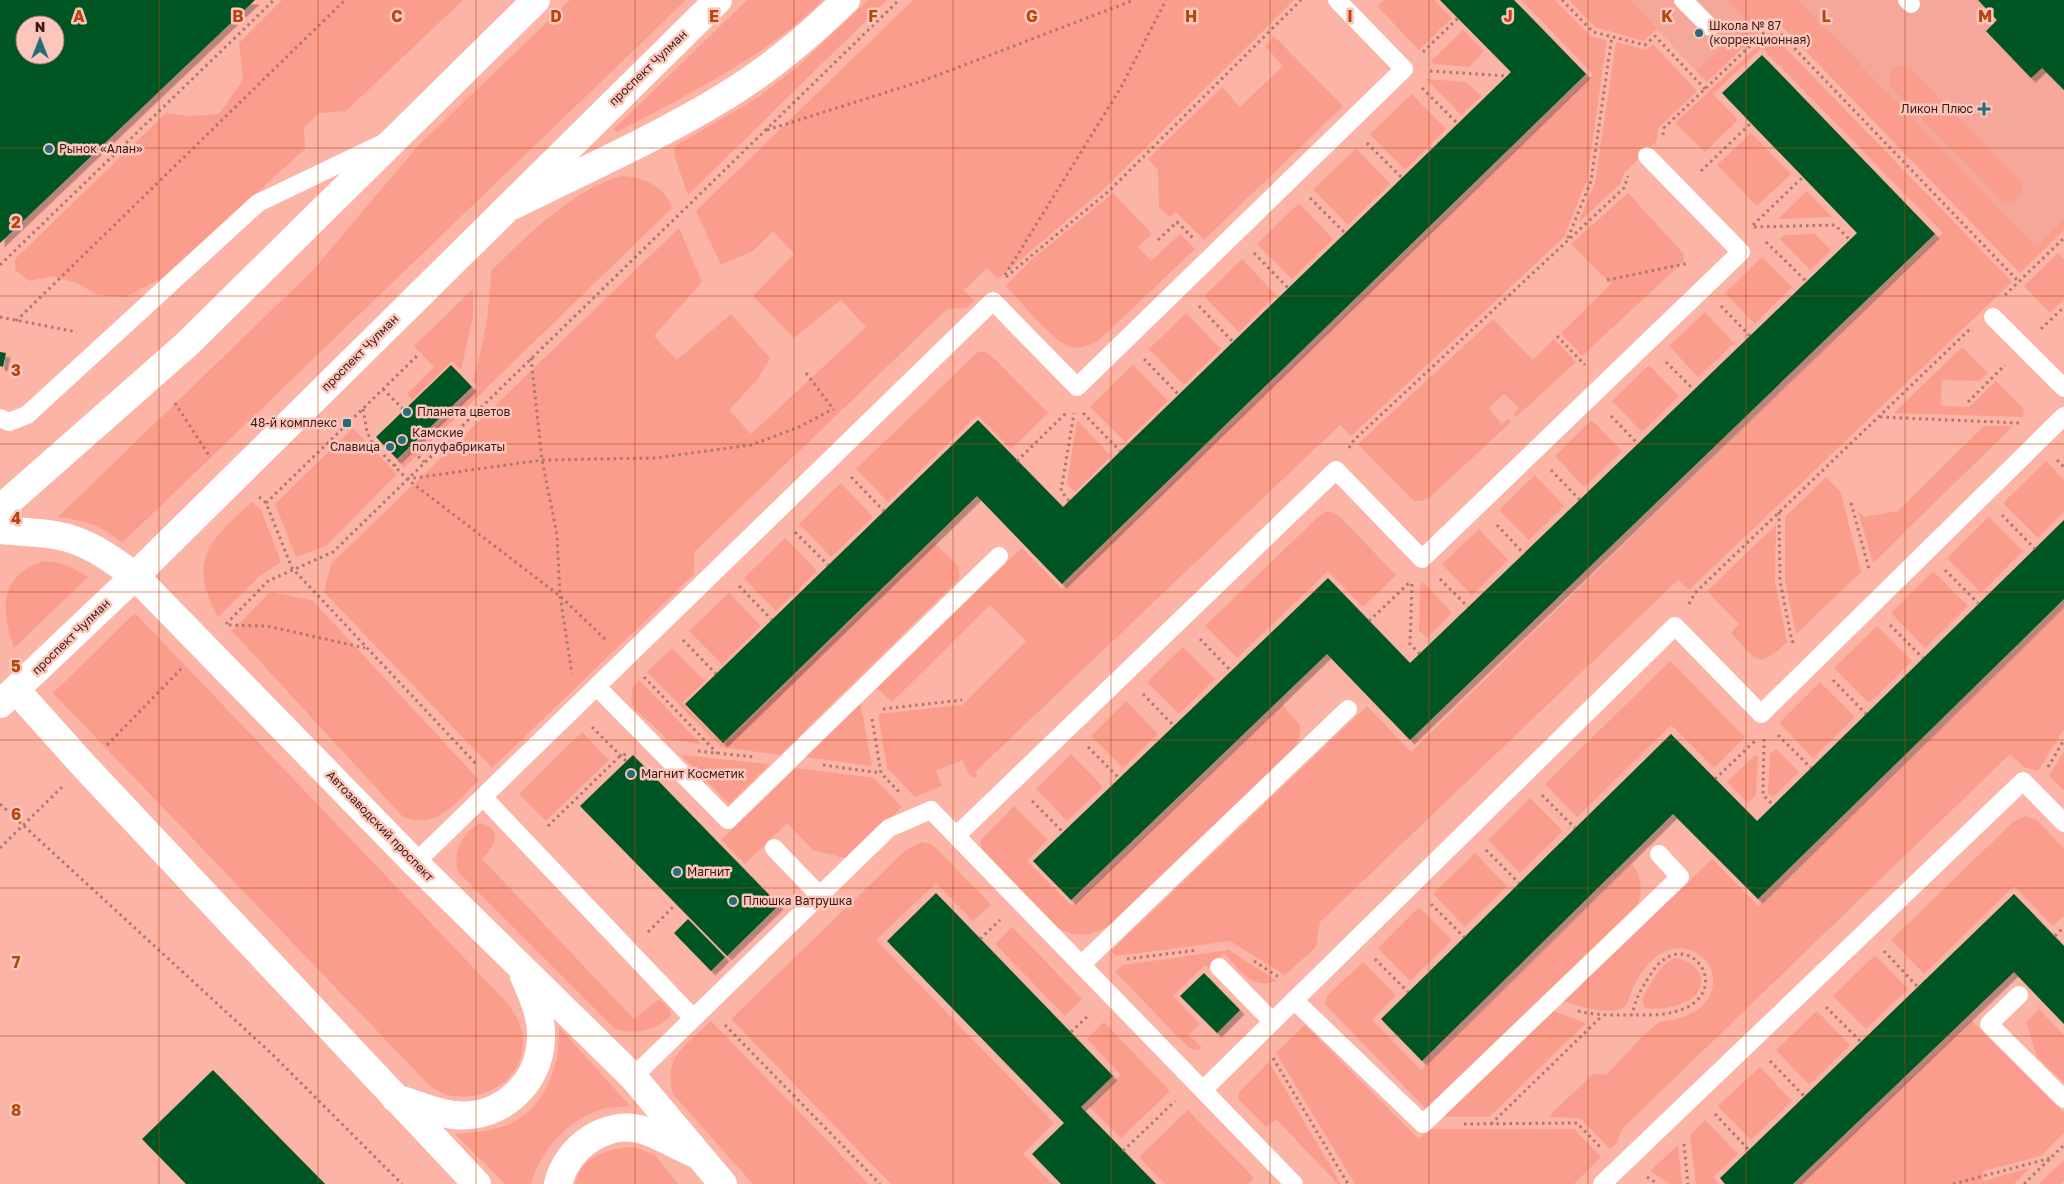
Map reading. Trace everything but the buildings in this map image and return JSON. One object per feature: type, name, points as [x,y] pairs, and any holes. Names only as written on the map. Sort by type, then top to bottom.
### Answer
[{"type":"street","points":[[0,509],[180,351],[536,0]]},
{"type":"street","name":"проспект Чулман","points":[[8,697],[135,576],[718,0]]},
{"type":"street","points":[[504,210],[724,97],[764,70],[813,32],[846,0]]},
{"type":"street","name":"Автозаводский проспект","points":[[0,530],[57,535],[80,542],[104,554],[135,576],[415,863],[518,962],[633,1077],[722,1184]]},
{"type":"street","points":[[8,697],[85,767],[394,1098],[477,1184]]},
{"type":"street","points":[[394,1098],[454,1115],[483,1113],[509,1102],[527,1083],[538,1063],[541,1038],[538,1010],[518,962]]},
{"type":"street","points":[[558,1184],[560,1175],[575,1151],[594,1136],[617,1128],[643,1130],[701,1157]]},
{"type":"lane","points":[[415,863],[498,783],[581,714],[597,687],[625,658],[994,301],[1077,387],[1404,69],[1337,0]]},
{"type":"lane","points":[[1683,0],[1710,27]]},
{"type":"lane","points":[[3,422],[27,415],[258,203],[400,135]]},
{"type":"lane","points":[[956,836],[1336,470],[1422,559],[1741,252],[1647,156]]},
{"type":"lane","points":[[1993,317],[2064,388]]},
{"type":"lane","points":[[1199,1085],[1259,1034],[1675,626],[1760,714],[2064,416]]},
{"type":"lane","points":[[597,687],[728,820],[999,556]]},
{"type":"lane","points":[[1081,965],[1348,710]]},
{"type":"lane","points":[[1602,1184],[1806,986],[2023,781],[2064,823]]},
{"type":"lane","points":[[483,797],[693,1018]]},
{"type":"lane","points":[[633,1077],[889,828],[931,810],[1294,1184]]},
{"type":"lane","points":[[774,848],[820,896]]},
{"type":"lane","points":[[1294,1000],[1423,1124],[1680,877],[1659,854]]},
{"type":"lane","points":[[1219,967],[1272,1021]]},
{"type":"lane","points":[[2019,994],[1989,1024],[2064,1099]]},
{"type":"path","points":[[0,265],[274,0]]},
{"type":"path","points":[[16,321],[345,0]]},
{"type":"path","points":[[367,648],[267,626],[226,625],[268,581],[292,568],[333,552],[898,0]]},
{"type":"path","points":[[766,130],[926,80],[1134,0]]},
{"type":"path","points":[[1166,0],[1120,89],[1002,280],[1025,258],[1110,190],[1301,0]]},
{"type":"path","points":[[1562,0],[1593,32],[1645,45],[1655,36],[1705,89]]},
{"type":"path","points":[[1404,69],[1458,18]]},
{"type":"path","points":[[1336,470],[1354,440],[1624,188],[1628,174],[1663,140],[1664,128],[1772,25],[2019,282]]},
{"type":"path","points":[[1567,241],[1591,181],[1612,36]]},
{"type":"path","points":[[1404,69],[1507,76]]},
{"type":"path","points":[[1404,69],[1458,124]]},
{"type":"path","points":[[1681,190],[1751,123]]},
{"type":"path","points":[[1349,124],[1402,178]]},
{"type":"path","points":[[1751,227],[1803,177]]},
{"type":"path","points":[[1292,179],[1345,233]]},
{"type":"path","points":[[1158,240],[1177,222],[1211,256]]},
{"type":"path","points":[[1751,227],[1835,225],[1850,240]]},
{"type":"path","points":[[1751,227],[1758,234]]},
{"type":"path","points":[[1235,233],[1288,288]]},
{"type":"path","points":[[2001,300],[2064,238]]},
{"type":"path","points":[[1765,241],[1806,282]]},
{"type":"path","points":[[1607,280],[1693,262]]},
{"type":"path","points":[[1180,287],[1233,342]]},
{"type":"path","points":[[1704,288],[1750,336]]},
{"type":"path","points":[[0,317],[110,339]]},
{"type":"path","points":[[1675,626],[1695,594],[1779,511],[1975,325]]},
{"type":"path","points":[[1558,336],[1638,444]]},
{"type":"path","points":[[1125,340],[1178,395]]},
{"type":"path","points":[[1647,342],[1694,390]]},
{"type":"path","points":[[266,503],[418,355]]},
{"type":"path","points":[[531,357],[542,460],[557,535],[560,596],[581,714],[626,761]]},
{"type":"path","points":[[806,373],[854,436]]},
{"type":"path","points":[[1069,501],[1060,492],[1077,387]]},
{"type":"path","points":[[383,389],[404,410]]},
{"type":"path","points":[[176,403],[210,458]]},
{"type":"path","points":[[1075,405],[1120,451]]},
{"type":"path","points":[[1018,460],[1075,405]]},
{"type":"path","points":[[363,409],[367,432],[373,444],[406,479],[560,596],[625,658],[717,753]]},
{"type":"path","points":[[406,479],[542,460],[655,458],[751,445],[799,427],[833,409]]},
{"type":"path","points":[[1880,417],[2018,422],[2038,441]]},
{"type":"path","points":[[394,466],[410,448],[424,462]]},
{"type":"path","points":[[1534,452],[1580,500]]},
{"type":"path","points":[[832,458],[884,511]]},
{"type":"path","points":[[259,496],[266,503],[292,568],[485,774],[498,783]]},
{"type":"path","points":[[1982,496],[2035,549]]},
{"type":"path","points":[[1851,503],[1867,567],[1888,588]]},
{"type":"path","points":[[1477,506],[1524,554]]},
{"type":"path","points":[[1779,511],[1780,581],[1792,641],[1866,714]]},
{"type":"path","points":[[776,512],[828,566]]},
{"type":"path","points":[[1926,551],[1978,603]]},
{"type":"path","points":[[1422,559],[1468,608]]},
{"type":"path","points":[[720,567],[772,620]]},
{"type":"path","points":[[1370,622],[1412,580],[1410,644],[1420,654]]},
{"type":"path","points":[[1871,606],[1923,658]]},
{"type":"path","points":[[1181,619],[1231,671]]},
{"type":"path","points":[[664,621],[716,674]]},
{"type":"path","points":[[106,746],[185,665]]},
{"type":"path","points":[[1124,674],[1174,726]]},
{"type":"path","points":[[866,686],[881,773],[902,794]]},
{"type":"path","points":[[870,710],[962,700]]},
{"type":"path","points":[[1760,714],[1764,732],[1763,795],[1773,805]]},
{"type":"path","points":[[1069,727],[1119,778]]},
{"type":"path","points":[[1764,732],[1777,734],[1812,768]]},
{"type":"path","points":[[1715,779],[1764,732]]},
{"type":"path","points":[[544,830],[620,756]]},
{"type":"path","points":[[1523,775],[1575,828]]},
{"type":"path","points":[[1013,781],[1063,832]]},
{"type":"path","points":[[0,848],[64,785]]},
{"type":"path","points":[[0,804],[273,1054],[402,1184]]},
{"type":"path","points":[[1467,830],[1519,883]]},
{"type":"path","points":[[1412,884],[1464,937]]},
{"type":"path","points":[[647,932],[676,904]]},
{"type":"path","points":[[2055,936],[2064,927]]},
{"type":"path","points":[[1864,931],[1918,987]]},
{"type":"path","points":[[1356,939],[1408,992]]},
{"type":"path","points":[[1143,957],[1200,950]]},
{"type":"path","points":[[1552,1002],[1570,1009],[1603,1015],[1652,1016],[1677,1012],[1693,1004],[1703,995],[1707,986],[1701,965],[1695,958],[1684,954],[1675,954],[1664,958],[1654,966],[1636,999],[1632,1015]]},
{"type":"path","points":[[1806,986],[1861,1042]]},
{"type":"path","points":[[1491,1124],[1603,1015]]},
{"type":"path","points":[[724,1023],[880,1184]]},
{"type":"path","points":[[1259,1034],[1348,1184]]},
{"type":"path","points":[[1750,1040],[1805,1096]]},
{"type":"path","points":[[1123,1151],[1199,1085]]},
{"type":"path","points":[[1695,1094],[1749,1150]]},
{"type":"path","points":[[1423,1124],[1577,1123],[1606,1153]]},
{"type":"path","points":[[2024,1184],[2064,1145]]},
{"type":"path","points":[[1953,1184],[2051,1158]]},
{"type":"shaded area","points":[[282,0],[463,0],[346,111],[319,113],[304,128],[305,149],[164,277],[125,297],[98,295],[77,283],[52,276],[30,281],[15,270],[15,259],[166,113],[190,116],[219,114],[243,80],[239,43]]},
{"type":"shaded area","points":[[570,0],[686,0],[122,543],[108,532],[93,525],[58,517],[314,269],[418,146]]},
{"type":"shaded area","points":[[747,0],[823,0],[776,40],[751,57],[617,132],[614,129]]},
{"type":"shaded area","points":[[868,0],[887,0],[688,195],[674,155],[675,146],[754,100],[796,68]]},
{"type":"shaded area","points":[[913,0],[1294,0],[1106,187],[998,279],[987,268],[964,290],[974,301],[967,308],[947,309],[694,552],[694,574],[492,768],[324,592],[331,564],[679,228],[702,282],[654,336],[677,360],[731,314],[770,358],[757,380],[729,410],[751,434],[866,327],[841,300],[794,338],[753,296],[794,254],[773,231],[753,251],[721,265],[696,211]]},
{"type":"shaded area","points":[[1384,0],[1434,0],[1452,18],[1419,50],[1377,6]]},
{"type":"shaded area","points":[[1521,0],[1555,0],[1590,36],[1607,40],[1587,180],[1564,237],[1351,436],[1340,425],[976,771],[977,776],[975,778],[969,775],[962,760],[936,771],[942,786],[915,797],[887,768],[878,714],[962,705],[1026,641],[990,605],[892,702],[877,688],[1022,548],[1062,589],[1593,74]]},
{"type":"shaded area","points":[[1569,0],[1630,0],[1657,29],[1644,41],[1595,27]]},
{"type":"shaded area","name":"Школа № 87 (коррекционная)","points":[[1611,0],[1771,0],[1696,71],[1657,29]]},
{"type":"shaded area","points":[[1728,0],[1799,0],[2035,246],[2064,219],[2064,230],[2020,273],[1774,18],[1707,82],[1696,71],[1749,21]]},
{"type":"shaded area","name":"Ликон Плюс","points":[[1799,0],[2064,0],[2064,219],[2035,246]]},
{"type":"shaded area","points":[[1463,30],[1484,51],[1469,67],[1433,64],[1431,61]]},
{"type":"shaded area","points":[[1771,33],[2012,282],[1689,590],[1678,580],[1320,922],[1316,947],[1285,975],[1230,941],[1116,956],[1111,951],[1367,706],[1411,752],[1943,233],[1762,48],[1713,94],[1738,120],[1705,152],[1675,123]]},
{"type":"shaded area","points":[[1274,36],[1343,106],[1204,240],[1176,212],[1170,217],[1159,207],[1158,170],[1148,159],[1222,87],[1240,107],[1283,66],[1265,46]]},
{"type":"shaded area","points":[[1616,42],[1646,50],[1653,44],[1697,91],[1658,128],[1657,141],[1624,173],[1620,184],[1578,223],[1595,183]]},
{"type":"shaded area","points":[[1901,65],[1909,67],[2022,183],[2022,191],[2014,204],[2003,202],[1890,86],[1889,78],[1891,73]]},
{"type":"shaded area","points":[[1426,79],[1466,82],[1481,96],[1461,115]]},
{"type":"shaded area","points":[[1412,94],[1446,129],[1405,170],[1370,134]]},
{"type":"shaded area","points":[[1751,133],[1791,174],[1757,206],[1717,165]]},
{"type":"shaded area","points":[[1356,148],[1390,184],[1348,225],[1313,190]]},
{"type":"shaded area","points":[[621,176],[637,178],[659,188],[669,200],[672,208],[404,468],[399,463],[478,387],[473,381],[486,326],[491,271],[519,244],[568,203],[586,191]]},
{"type":"shaded area","points":[[1807,191],[1832,217],[1778,219]]},
{"type":"shaded area","points":[[1113,193],[1152,234],[1138,247],[1151,261],[1180,234],[1195,249],[1097,342],[1081,347],[1071,347],[1046,330],[1006,286],[1030,261]]},
{"type":"shaded area","points":[[1628,193],[1683,253],[1684,261],[1582,356],[1561,333],[1611,284],[1571,244]]},
{"type":"shaded area","points":[[1299,203],[1333,239],[1292,279],[1257,244]]},
{"type":"shaded area","points":[[1815,234],[1831,250],[1810,270],[1780,239],[1785,235]]},
{"type":"shaded area","points":[[2058,253],[2064,259],[2064,299],[2050,313],[2024,286]]},
{"type":"shaded area","points":[[1762,257],[1792,287],[1755,324],[1725,293]]},
{"type":"shaded area","points":[[1242,259],[1276,295],[1239,332],[1204,296]]},
{"type":"shaded area","points":[[473,289],[473,316],[461,370],[452,361],[412,400],[407,394],[434,367],[414,346]]},
{"type":"shaded area","points":[[1705,312],[1734,343],[1698,377],[1669,346]]},
{"type":"shaded area","points":[[1186,313],[1221,349],[1184,385],[1149,349]]},
{"type":"shaded area","points":[[1493,319],[1533,360],[1554,339],[1576,362],[1516,417],[1513,414],[1519,408],[1504,394],[1489,408],[1502,424],[1508,419],[1511,422],[1430,497],[1422,501],[1414,501],[1358,444]]},
{"type":"shaded area","points":[[1962,347],[1988,373],[1979,381],[1942,380],[1941,406],[1969,407],[1996,381],[2024,409],[2023,417],[1894,413]]},
{"type":"shaded area","points":[[978,352],[985,352],[993,357],[1048,413],[1011,449],[977,415],[888,502],[856,469]]},
{"type":"shaded area","points":[[1133,365],[1168,401],[1125,442],[1090,407]]},
{"type":"shaded area","points":[[1649,365],[1679,396],[1642,432],[1612,401]]},
{"type":"shaded area","points":[[1077,420],[1111,456],[1075,492],[1067,484]]},
{"type":"shaded area","points":[[1592,420],[1622,451],[1584,487],[1555,456]]},
{"type":"shaded area","points":[[1984,426],[2013,426],[1873,563],[1858,511],[1864,517],[1898,511]]},
{"type":"shaded area","points":[[353,428],[397,474],[326,546],[296,557],[275,504]]},
{"type":"shaded area","points":[[2046,461],[2064,480],[2064,512],[2038,538],[2003,503]]},
{"type":"shaded area","points":[[1535,475],[1564,506],[1529,540],[1499,510]]},
{"type":"shaded area","points":[[1826,477],[1841,493],[1861,572],[1796,634],[1785,581],[1785,517]]},
{"type":"shaded area","points":[[841,483],[873,517],[831,557],[799,524]]},
{"type":"shaded area","points":[[252,502],[261,510],[281,562],[261,575],[218,617],[204,580],[204,565],[208,552],[215,540]]},
{"type":"shaded area","points":[[1326,512],[1332,512],[1340,517],[1396,575],[1363,607],[1328,571],[1237,658],[1205,626],[1318,517]]},
{"type":"shaded area","points":[[1989,517],[2023,551],[1981,593],[1947,558]]},
{"type":"shaded area","points":[[1776,525],[1775,582],[1787,642],[1769,657],[1762,659],[1752,655],[1731,633],[1739,624],[1707,591]]},
{"type":"shaded area","points":[[1479,529],[1508,560],[1472,595],[1442,564]]},
{"type":"shaded area","points":[[785,538],[817,571],[776,611],[744,578]]},
{"type":"shaded area","points":[[934,542],[958,566],[960,578],[780,755],[721,747],[647,672],[672,648],[705,681],[682,703],[724,745]]},
{"type":"shaded area","points":[[44,561],[67,566],[88,577],[14,648],[7,620],[7,595],[11,584],[19,575],[30,567]]},
{"type":"shaded area","points":[[1933,571],[1968,606],[1925,648],[1891,613]]},
{"type":"shaded area","points":[[1423,582],[1452,613],[1427,638],[1419,631],[1420,586]]},
{"type":"shaded area","points":[[270,592],[312,600],[479,780],[446,812],[427,820],[403,817],[232,631]]},
{"type":"shaded area","points":[[729,593],[761,626],[722,664],[689,631]]},
{"type":"shaded area","points":[[2064,608],[2064,729],[2038,771],[2024,767],[2010,754],[1622,1129],[1616,1144],[1610,1149],[1580,1118],[1548,1117],[1593,1074],[1606,1075],[1657,1024],[1682,1017],[1701,1007],[1710,996],[1713,982],[1712,975],[1709,964],[1704,958],[1689,950],[1678,948],[1667,951],[1649,964],[1641,973],[1623,1008],[1602,1011],[1564,1001],[1712,859],[1758,906]]},
{"type":"shaded area","points":[[135,613],[510,1006],[522,1032],[521,1056],[516,1068],[498,1086],[474,1096],[461,1097],[441,1093],[430,1086],[53,693]]},
{"type":"shaded area","points":[[1877,626],[1912,661],[1869,703],[1834,668]]},
{"type":"shaded area","points":[[1183,647],[1215,679],[1179,714],[1147,682]]},
{"type":"shaded area","points":[[1670,661],[1745,737],[1714,768],[1671,725],[1577,817],[1545,784]]},
{"type":"shaded area","points":[[639,680],[701,744],[667,739],[634,708],[631,700],[632,690]]},
{"type":"shaded area","points":[[1820,682],[1855,717],[1813,758],[1779,723]]},
{"type":"shaded area","points":[[1126,701],[1158,734],[1123,768],[1091,736]]},
{"type":"shaded area","points":[[860,702],[872,766],[805,757]]},
{"type":"shaded area","points":[[1282,704],[1300,725],[1300,736],[1295,747],[1109,926],[1102,930],[1082,935],[1063,931],[1056,927],[981,848],[981,840],[1014,806],[1048,840],[1027,861],[1072,906]]},
{"type":"shaded area","points":[[582,732],[609,760],[546,821],[519,794]]},
{"type":"shaded area","points":[[1776,749],[1799,772],[1773,797],[1768,793],[1770,754]]},
{"type":"shaded area","points":[[2064,751],[2064,790],[2049,776]]},
{"type":"shaded area","points":[[1071,754],[1103,787],[1067,821],[1036,789]]},
{"type":"shaded area","points":[[681,755],[770,764],[729,804]]},
{"type":"shaded area","points":[[1754,756],[1758,756],[1756,795],[1748,803],[1727,782]]},
{"type":"shaded area","points":[[796,768],[874,778],[902,807],[849,859],[813,850],[787,823],[745,864],[721,840]]},
{"type":"shaded area","points":[[1530,798],[1563,831],[1520,873],[1488,840]]},
{"type":"shaded area","points":[[2025,816],[2037,820],[2064,849],[2064,916],[2053,926],[2014,886],[1924,974],[1891,940],[2013,822]]},
{"type":"shaded area","points":[[481,823],[493,830],[495,835],[493,844],[482,859],[634,1019],[658,1000],[670,1010],[671,1015],[666,1020],[653,1028],[645,1030],[630,1032],[615,1029],[458,872],[457,857],[461,843],[469,832]]},
{"type":"shaded area","points":[[921,842],[931,844],[938,850],[991,905],[973,921],[936,883],[876,940],[1054,1123],[1023,1154],[1052,1184],[891,1184],[731,1019],[905,851]]},
{"type":"shaded area","points":[[1475,853],[1507,886],[1465,927],[1433,894]]},
{"type":"shaded area","points":[[1632,864],[1636,869],[1641,886],[1640,898],[1636,909],[1426,1109],[1325,1004],[1327,996],[1363,962],[1396,995],[1372,1020],[1421,1070]]},
{"type":"shaded area","points":[[1419,907],[1452,940],[1410,981],[1378,948]]},
{"type":"shaded area","points":[[1012,927],[1082,999],[1065,1016],[995,944]]},
{"type":"shaded area","points":[[1229,950],[1277,981],[1260,983],[1253,981],[1241,972],[1224,953],[1209,968],[1205,965],[1173,996],[1200,1024],[1189,1035],[1202,1048],[1198,1050],[1189,1048],[1115,972],[1123,965]]},
{"type":"shaded area","points":[[1875,955],[1908,989],[1866,1029],[1833,996]]},
{"type":"shaded area","points":[[1675,958],[1687,961],[1697,969],[1701,980],[1697,993],[1693,998],[1680,1004],[1658,1009],[1645,1008],[1642,999],[1652,981],[1659,970]]},
{"type":"shaded area","points":[[2039,1009],[2064,1035],[2064,1083],[2037,1057],[2026,1022]]},
{"type":"shaded area","points":[[1553,1011],[1586,1023],[1489,1117],[1443,1117]]},
{"type":"shaded area","points":[[1817,1011],[1850,1045],[1809,1085],[1776,1050]]},
{"type":"shaded area","points":[[1971,1020],[2064,1113],[2064,1133],[2041,1156],[1983,1171],[1983,1181],[2030,1168],[2014,1184],[1799,1184]]},
{"type":"shaded area","points":[[711,1021],[869,1184],[753,1184],[673,1094],[671,1070],[674,1060],[685,1045]]},
{"type":"shaded area","points":[[1104,1022],[1170,1091],[1121,1138],[1089,1106],[1121,1075],[1087,1039]]},
{"type":"shaded area","points":[[1305,1025],[1419,1139],[1431,1129],[1574,1129],[1601,1157],[1574,1184],[1355,1184],[1276,1053]]},
{"type":"shaded area","points":[[559,1027],[630,1106],[599,1110],[587,1115],[556,1139],[541,1160],[531,1184],[505,1184],[455,1134],[484,1131],[505,1126],[524,1115],[535,1105],[543,1094],[554,1069],[559,1041]]},
{"type":"shaded area","points":[[1269,1062],[1341,1184],[1338,1184],[1276,1119],[1266,1127],[1238,1099],[1239,1092]]},
{"type":"shaded area","points":[[1760,1067],[1792,1101],[1751,1140],[1718,1106]]},
{"type":"shaded area","points":[[1188,1110],[1254,1178],[1248,1184],[1165,1184],[1139,1157]]},
{"type":"shaded area","points":[[1705,1120],[1738,1154],[1713,1177],[1719,1184],[1696,1184],[1690,1136]]},
{"type":"shaded area","points":[[1678,1145],[1682,1184],[1670,1184],[1650,1171]]},
{"type":"shaded area","points":[[634,1147],[655,1155],[678,1184],[575,1184],[578,1174],[589,1160],[615,1149]]},
{"type":"shaded area","points":[[2064,1160],[2064,1181],[2061,1184],[2039,1184]]},
{"type":"place","name":"Школа № 87 (коррекционная)","points":[[1699,33]]},
{"type":"place","name":"Ликон Плюс","points":[[1984,109]]},
{"type":"place","name":"Рынок «Алан»","points":[[49,149]]},
{"type":"place","name":"Планета цветов","points":[[407,412]]},
{"type":"place","name":"48-й комплекс","points":[[347,423]]},
{"type":"place","name":"Камские полуфабрикаты","points":[[402,440]]},
{"type":"place","name":"Славица","points":[[390,447]]},
{"type":"place","name":"Магнит Косметик","points":[[631,774]]},
{"type":"place","name":"Магнит","points":[[677,872]]},
{"type":"place","name":"Плюшка Ватрушка","points":[[733,901]]}]
